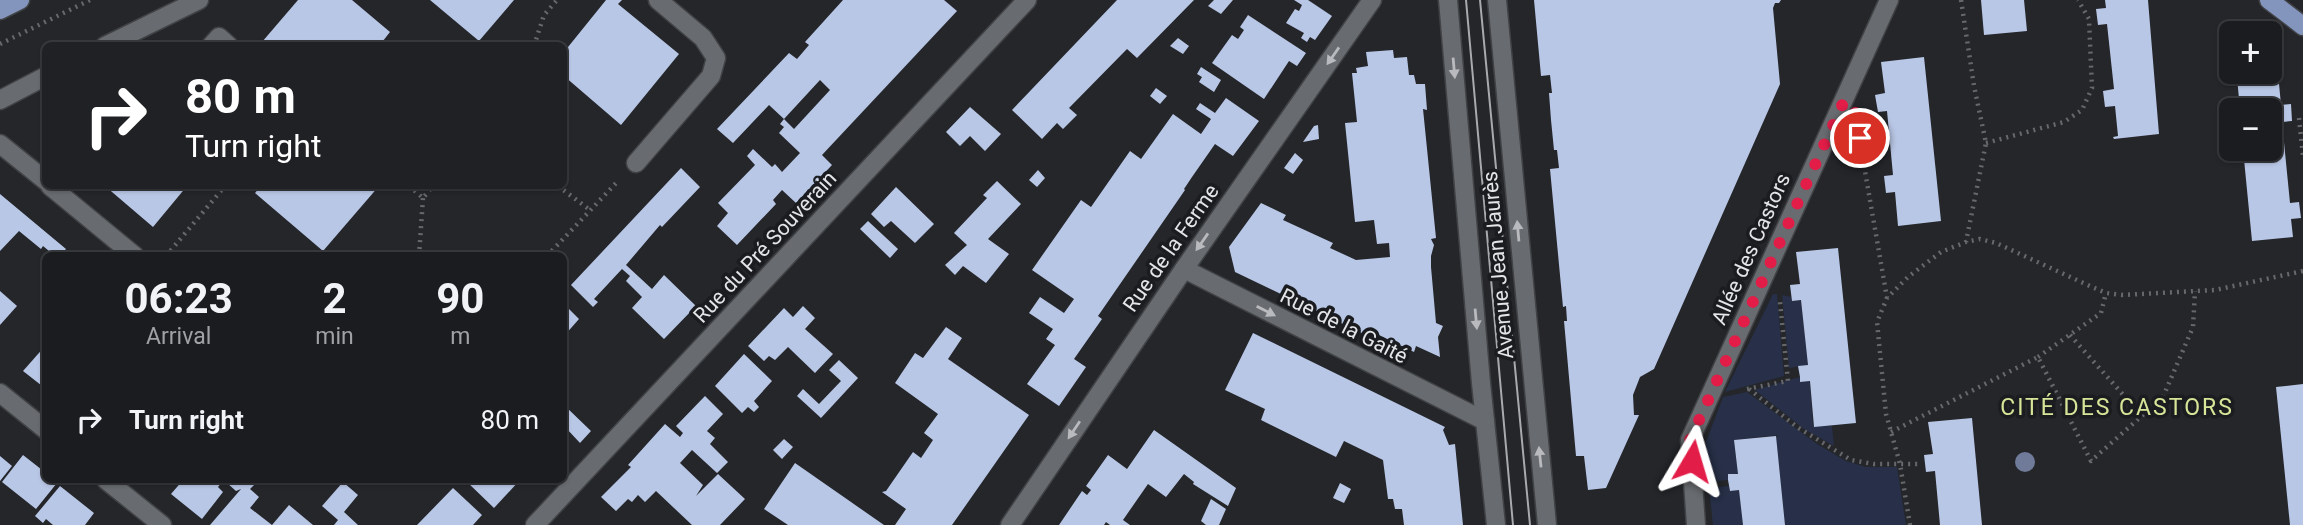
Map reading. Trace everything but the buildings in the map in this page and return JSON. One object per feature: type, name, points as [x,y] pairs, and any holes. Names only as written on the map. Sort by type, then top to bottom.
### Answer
[{"type":"main road","points":[[0,10],[20,0]]},
{"type":"main road","points":[[2269,0],[2303,26]]},
{"type":"street","points":[[118,42],[199,0]]},
{"type":"street","points":[[636,163],[711,76],[716,58],[703,38],[658,0]]},
{"type":"street","name":"Rue du Pré Souverain","points":[[535,525],[1027,0]]},
{"type":"street","name":"Rue de la Ferme","points":[[1010,525],[1372,0]]},
{"type":"street","name":"Avenue Jean Jaurès","points":[[1448,0],[1496,525]]},
{"type":"street","name":"Avenue Jean Jaurès","points":[[1497,0],[1547,525]]},
{"type":"street","name":"Allée des Castors","points":[[1696,525],[1690,440],[1889,0]]},
{"type":"street","points":[[0,100],[42,78]]},
{"type":"street","points":[[0,144],[42,178]]},
{"type":"street","points":[[54,189],[130,252]]},
{"type":"street","name":"Rue de la Gaité","points":[[1184,269],[1485,421]]},
{"type":"street","points":[[0,393],[42,427]]},
{"type":"street","points":[[110,483],[162,525]]},
{"type":"path","points":[[0,44],[90,0]]},
{"type":"path","points":[[535,42],[544,15],[557,0]]},
{"type":"path","points":[[1961,0],[1986,143],[1966,242]]},
{"type":"path","points":[[1986,143],[2064,122],[2082,110],[2092,88],[2089,19],[2078,0]]},
{"type":"path","points":[[1844,101],[1855,111],[1887,298]]},
{"type":"path","points":[[2299,118],[2303,156]]},
{"type":"path","points":[[551,252],[636,163]]},
{"type":"path","points":[[169,252],[222,189]]},
{"type":"path","points":[[412,189],[423,198]]},
{"type":"path","points":[[419,252],[423,198],[430,189]]},
{"type":"path","points":[[562,189],[590,210]]},
{"type":"path","points":[[1910,525],[1900,464],[1886,414],[1877,322],[1887,298],[1908,277],[1941,252],[1980,239],[1996,243],[2106,293],[2123,295],[2215,290],[2303,271]]},
{"type":"path","points":[[1709,398],[1788,381],[1779,292],[1759,287]]},
{"type":"path","points":[[2038,357],[2091,461],[2163,397],[2193,327],[2195,291]]},
{"type":"path","points":[[1891,432],[2038,357],[2101,313],[2106,293]]},
{"type":"path","points":[[2070,335],[2142,416]]},
{"type":"path","points":[[1749,389],[1797,427],[1851,460],[1874,464],[1920,464]]},
{"type":"shaded area","points":[[1773,294],[1777,294],[1784,376],[1725,392]]},
{"type":"shaded area","points":[[1782,295],[1791,297],[1792,301],[1801,300],[1808,365],[1789,368]]},
{"type":"shaded area","points":[[1800,377],[1800,382],[1810,381],[1813,426],[1832,426],[1834,446],[1804,429],[1755,390]]},
{"type":"shaded area","points":[[1747,392],[1817,444],[1846,461],[1866,467],[1897,467],[1906,525],[1785,525],[1776,437],[1778,435],[1734,440],[1738,474],[1728,480],[1709,482],[1706,442],[1723,397]]},
{"type":"shaded area","points":[[1729,486],[1730,491],[1739,490],[1743,525],[1713,525],[1709,488]]},
{"type":"tram line","points":[[1466,0],[1513,525]]},
{"type":"tram line","points":[[1480,0],[1530,525]]},
{"type":"district","name":"CITÉ DES CASTORS","points":[[2117,407]]},
{"type":"route","points":[[1692,461],[1690,440],[1844,101],[1855,111],[1860,138]]}]
